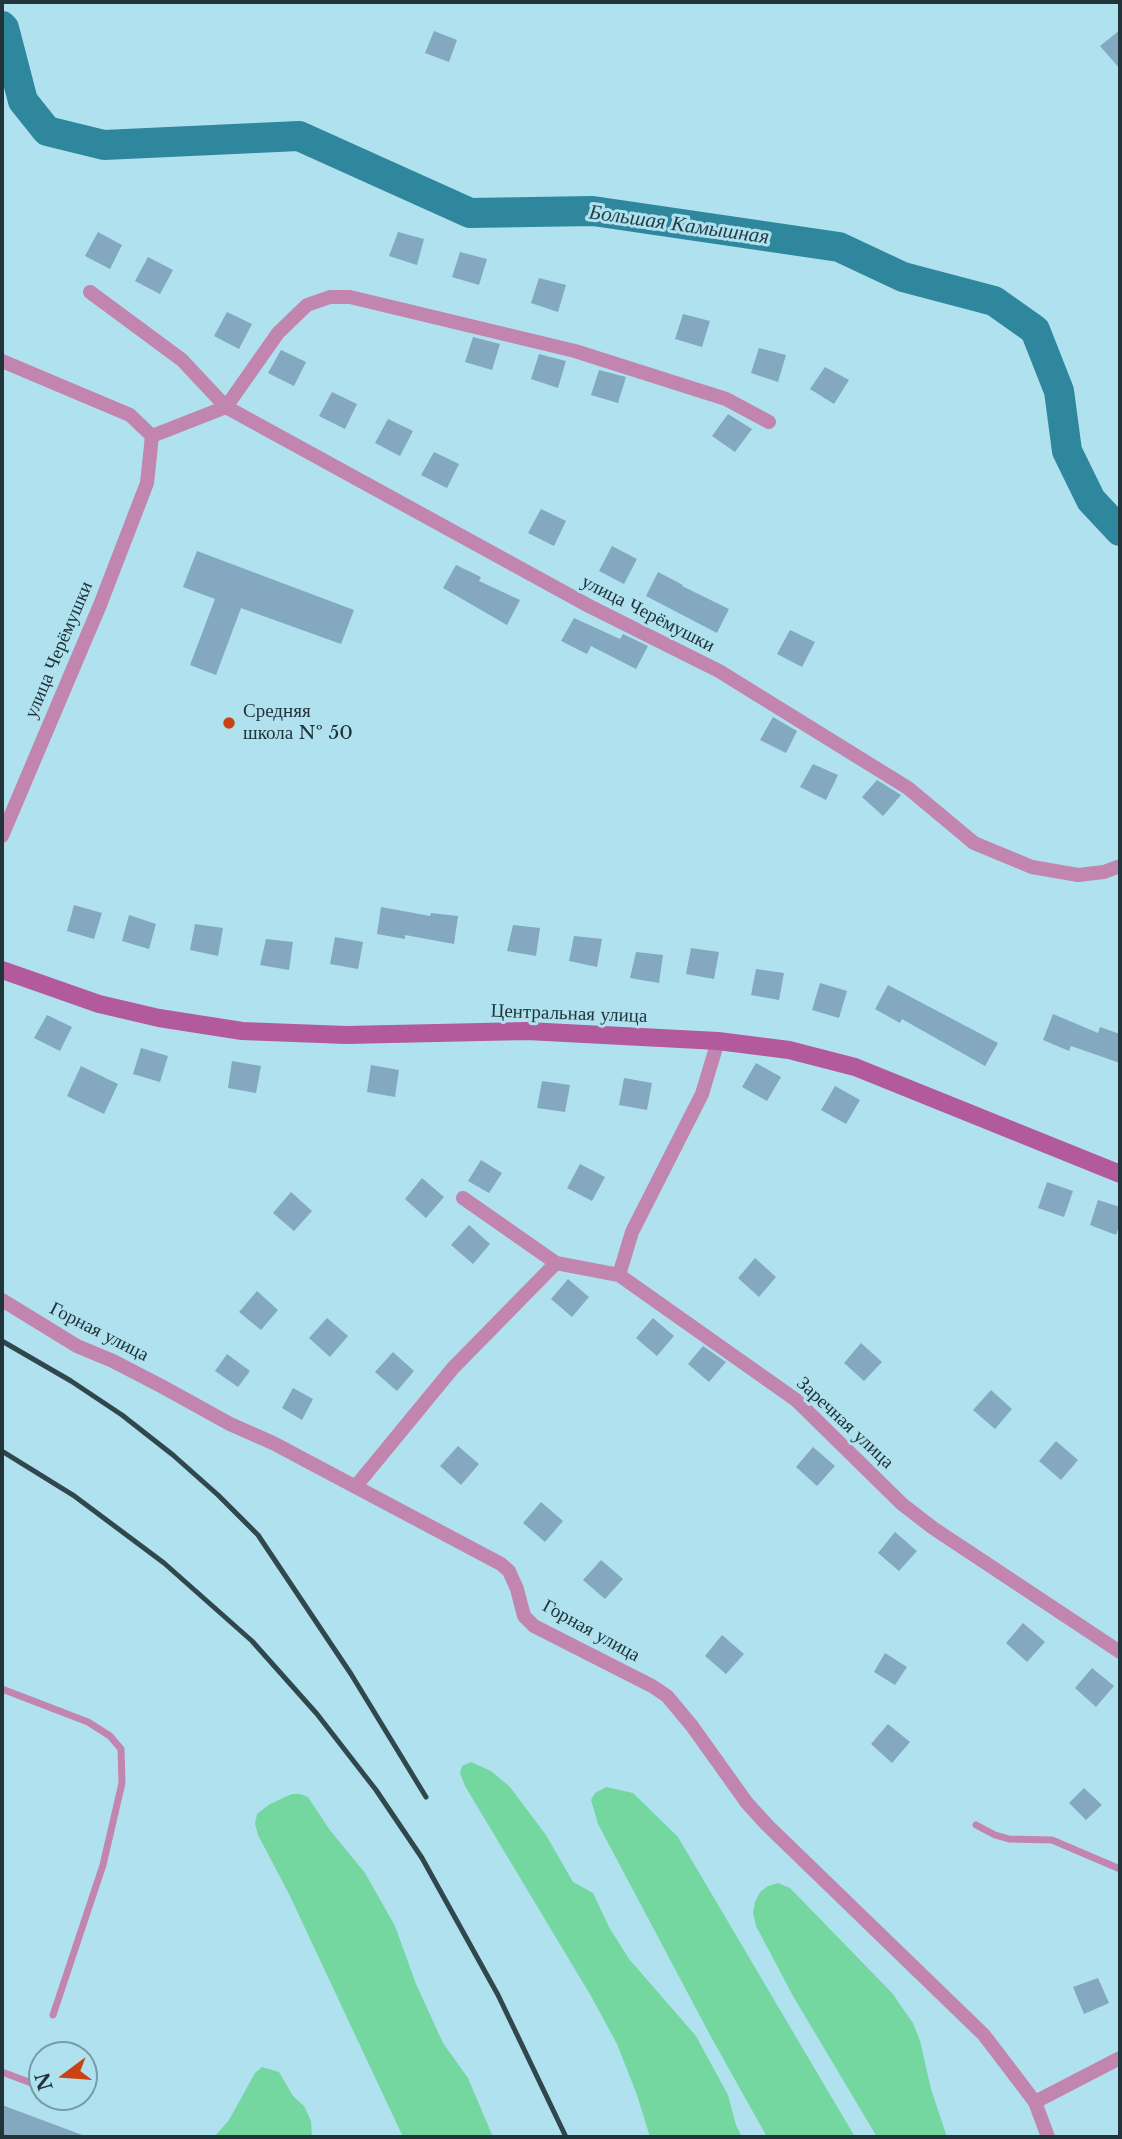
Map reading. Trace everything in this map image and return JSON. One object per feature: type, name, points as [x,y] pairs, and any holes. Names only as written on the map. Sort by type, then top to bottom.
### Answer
[{"type":"street","name":"улица Черёмушки","points":[[90,292],[182,360],[226,407],[589,607],[719,671],[908,788],[974,843],[1032,867],[1078,875],[1104,872],[1120,866]]},
{"type":"street","points":[[2,361],[130,415],[152,436],[226,407],[278,333],[307,305],[330,297],[351,297],[575,351],[726,399],[769,422]]},
{"type":"street","name":"улица Черёмушки","points":[[2,836],[100,606],[147,483],[152,436]]},
{"type":"street","name":"Центральная улица","points":[[2,970],[123,1010],[242,1031],[346,1035],[527,1031],[718,1041],[789,1050],[855,1068],[1120,1174]]},
{"type":"street","points":[[619,1275],[632,1232],[702,1094],[718,1041]]},
{"type":"street","name":"Заречная улица","points":[[463,1198],[556,1263],[619,1275],[796,1401],[902,1504],[933,1528],[1120,1652]]},
{"type":"street","points":[[356,1486],[453,1368],[556,1263]]},
{"type":"street","name":"Горная улица","points":[[2,1300],[77,1346],[113,1361],[501,1563],[513,1580],[524,1616],[534,1626],[667,1696],[747,1803],[767,1825],[984,2035],[1035,2102],[1048,2137]]},
{"type":"street","points":[[1035,2102],[1120,2057]]},
{"type":"lane","points":[[2,1689],[88,1722],[110,1736],[121,1749],[122,1783],[103,1865],[53,2015]]},
{"type":"lane","points":[[976,1825],[1009,1839],[1052,1840],[1120,1869]]},
{"type":"lane","points":[[2,2073],[28,2082]]},
{"type":"green space","points":[[471,1762],[491,1771],[510,1787],[546,1835],[573,1882],[593,1893],[609,1927],[629,1959],[696,2036],[728,2095],[742,2137],[650,2137],[617,2044],[465,1786],[460,1773],[462,1766]]},
{"type":"green space","points":[[606,1787],[633,1793],[678,1837],[855,2137],[767,2137],[598,1824],[591,1800],[595,1793]]},
{"type":"green space","points":[[292,1794],[308,1797],[329,1829],[365,1873],[395,1926],[416,1984],[443,2043],[468,2078],[493,2137],[403,2137],[289,1894],[258,1835],[255,1824],[257,1814],[270,1804]]},
{"type":"green space","points":[[778,1883],[790,1888],[893,1994],[913,2023],[947,2137],[877,2137],[793,1996],[756,1926],[753,1913],[760,1892]]},
{"type":"green space","points":[[262,2067],[279,2072],[293,2096],[304,2106],[311,2121],[312,2137],[214,2137],[229,2120],[255,2073]]},
{"type":"building","points":[[1120,30],[1120,69],[1100,46]]},
{"type":"building","points":[[434,31],[457,40],[449,62],[425,53]]},
{"type":"building","points":[[98,232],[122,245],[110,269],[85,256]]},
{"type":"building","points":[[398,232],[424,239],[417,265],[389,256]]},
{"type":"building","points":[[460,252],[487,259],[479,285],[452,277]]},
{"type":"building","points":[[148,257],[173,270],[160,294],[135,281]]},
{"type":"building","points":[[539,278],[566,285],[558,312],[531,303]]},
{"type":"building","points":[[227,312],[252,324],[239,349],[214,336]]},
{"type":"building","points":[[683,314],[710,321],[702,347],[675,339]]},
{"type":"building","points":[[473,337],[500,344],[492,370],[465,362]]},
{"type":"building","points":[[759,348],[786,355],[778,382],[751,373]]},
{"type":"building","points":[[281,350],[306,362],[294,386],[268,373]]},
{"type":"building","points":[[539,354],[566,361],[558,388],[531,379]]},
{"type":"building","points":[[825,367],[849,380],[834,404],[810,389]]},
{"type":"building","points":[[599,370],[626,377],[618,403],[591,395]]},
{"type":"building","points":[[332,392],[357,404],[345,429],[319,416]]},
{"type":"building","points":[[728,414],[752,429],[735,452],[712,436]]},
{"type":"building","points":[[388,419],[413,431],[400,456],[375,443]]},
{"type":"building","points":[[434,452],[459,464],[447,488],[421,475]]},
{"type":"building","points":[[541,509],[566,521],[554,546],[528,533]]},
{"type":"building","points":[[612,546],[637,559],[624,584],[599,571]]},
{"type":"building","name":"Средняя школа № 50","points":[[197,551],[354,610],[341,644],[241,608],[216,675],[190,665],[215,599],[183,587]]},
{"type":"building","points":[[456,565],[481,577],[479,581],[520,600],[507,625],[443,588]]},
{"type":"building","points":[[658,572],[729,609],[717,633],[646,596]]},
{"type":"building","points":[[574,618],[620,639],[623,634],[648,646],[636,669],[591,646],[587,654],[561,641]]},
{"type":"building","points":[[790,630],[815,642],[802,667],[777,654]]},
{"type":"building","points":[[773,717],[797,731],[786,753],[760,740]]},
{"type":"building","points":[[813,764],[838,775],[826,800],[800,787]]},
{"type":"building","points":[[877,780],[901,795],[883,816],[862,797]]},
{"type":"building","points":[[74,905],[102,913],[94,939],[67,931]]},
{"type":"building","points":[[381,907],[430,916],[431,913],[458,916],[454,944],[405,935],[405,939],[377,934]]},
{"type":"building","points":[[129,915],[156,924],[149,949],[122,941]]},
{"type":"building","points":[[195,924],[223,928],[218,956],[190,950]]},
{"type":"building","points":[[513,925],[540,928],[536,956],[507,951]]},
{"type":"building","points":[[574,936],[602,939],[597,967],[569,961]]},
{"type":"building","points":[[335,937],[363,942],[358,969],[330,964]]},
{"type":"building","points":[[266,939],[293,942],[289,970],[260,965]]},
{"type":"building","points":[[691,948],[719,952],[714,979],[686,974]]},
{"type":"building","points":[[636,952],[663,955],[659,983],[630,978]]},
{"type":"building","points":[[756,969],[784,973],[779,1000],[751,995]]},
{"type":"building","points":[[820,983],[847,991],[839,1018],[812,1010]]},
{"type":"building","points":[[888,985],[998,1043],[985,1066],[902,1019],[900,1023],[875,1009]]},
{"type":"building","points":[[1053,1014],[1098,1033],[1100,1027],[1120,1034],[1120,1063],[1071,1046],[1069,1051],[1043,1040]]},
{"type":"building","points":[[47,1015],[72,1027],[60,1051],[34,1038]]},
{"type":"building","points":[[141,1048],[168,1056],[160,1082],[133,1074]]},
{"type":"building","points":[[232,1061],[261,1066],[256,1093],[228,1088]]},
{"type":"building","points":[[756,1063],[781,1077],[767,1101],[742,1087]]},
{"type":"building","points":[[371,1065],[399,1070],[395,1097],[367,1092]]},
{"type":"building","points":[[81,1066],[118,1084],[104,1114],[67,1096]]},
{"type":"building","points":[[624,1078],[652,1083],[647,1110],[619,1105]]},
{"type":"building","points":[[542,1081],[570,1085],[565,1112],[537,1108]]},
{"type":"building","points":[[835,1086],[860,1100],[846,1124],[821,1110]]},
{"type":"building","points":[[481,1160],[502,1173],[489,1193],[468,1181]]},
{"type":"building","points":[[580,1164],[605,1177],[592,1201],[567,1188]]},
{"type":"building","points":[[422,1178],[444,1197],[426,1218],[405,1199]]},
{"type":"building","points":[[1047,1182],[1073,1191],[1064,1217],[1038,1208]]},
{"type":"building","points":[[291,1192],[312,1211],[294,1231],[273,1213]]},
{"type":"building","points":[[1098,1200],[1120,1207],[1120,1223],[1116,1235],[1090,1225]]},
{"type":"building","points":[[469,1225],[490,1244],[473,1264],[451,1245]]},
{"type":"building","points":[[755,1258],[776,1277],[759,1297],[738,1278]]},
{"type":"building","points":[[568,1279],[589,1297],[572,1317],[551,1299]]},
{"type":"building","points":[[257,1291],[278,1310],[261,1330],[239,1312]]},
{"type":"building","points":[[327,1318],[348,1336],[330,1357],[309,1338]]},
{"type":"building","points":[[653,1318],[674,1336],[657,1356],[636,1338]]},
{"type":"building","points":[[861,1343],[882,1362],[864,1381],[844,1363]]},
{"type":"building","points":[[703,1346],[726,1362],[709,1382],[688,1364]]},
{"type":"building","points":[[393,1352],[414,1371],[397,1391],[375,1372]]},
{"type":"building","points":[[227,1354],[250,1371],[238,1387],[215,1371]]},
{"type":"building","points":[[293,1388],[313,1399],[302,1420],[282,1408]]},
{"type":"building","points":[[991,1390],[1012,1409],[995,1429],[973,1410]]},
{"type":"building","points":[[1056,1441],[1078,1460],[1061,1480],[1039,1461]]},
{"type":"building","points":[[458,1446],[479,1464],[461,1485],[440,1466]]},
{"type":"building","points":[[813,1447],[835,1466],[817,1486],[796,1467]]},
{"type":"building","points":[[541,1502],[563,1521],[545,1542],[523,1523]]},
{"type":"building","points":[[895,1532],[917,1551],[899,1571],[878,1553]]},
{"type":"building","points":[[601,1560],[623,1579],[605,1599],[583,1580]]},
{"type":"building","points":[[1023,1623],[1045,1642],[1027,1662],[1006,1643]]},
{"type":"building","points":[[722,1635],[744,1654],[726,1674],[705,1656]]},
{"type":"building","points":[[885,1653],[907,1667],[895,1685],[874,1672]]},
{"type":"building","points":[[1092,1668],[1114,1686],[1096,1707],[1075,1688]]},
{"type":"building","points":[[888,1724],[910,1742],[892,1763],[871,1744]]},
{"type":"building","points":[[1084,1788],[1102,1805],[1086,1820],[1069,1803]]},
{"type":"building","points":[[1098,1978],[1109,2003],[1084,2014],[1073,1987]]},
{"type":"building","points":[[2,2105],[85,2136],[85,2137],[2,2137]]},
{"type":"waterway","name":"Большая Камышная","points":[[2,26],[23,101],[47,131],[104,145],[299,136],[470,213],[593,211],[839,247],[903,277],[994,301],[1035,330],[1059,391],[1067,451],[1091,500],[1120,531]]},
{"type":"railway","points":[[2,1341],[71,1381],[122,1415],[173,1455],[258,1535],[351,1674],[426,1797]]},
{"type":"railway","points":[[2,1451],[73,1495],[164,1563],[252,1641],[317,1714],[376,1790],[422,1858],[498,1995],[566,2137]]},
{"type":"place","name":"Средняя школа № 50","points":[[229,723]]}]
